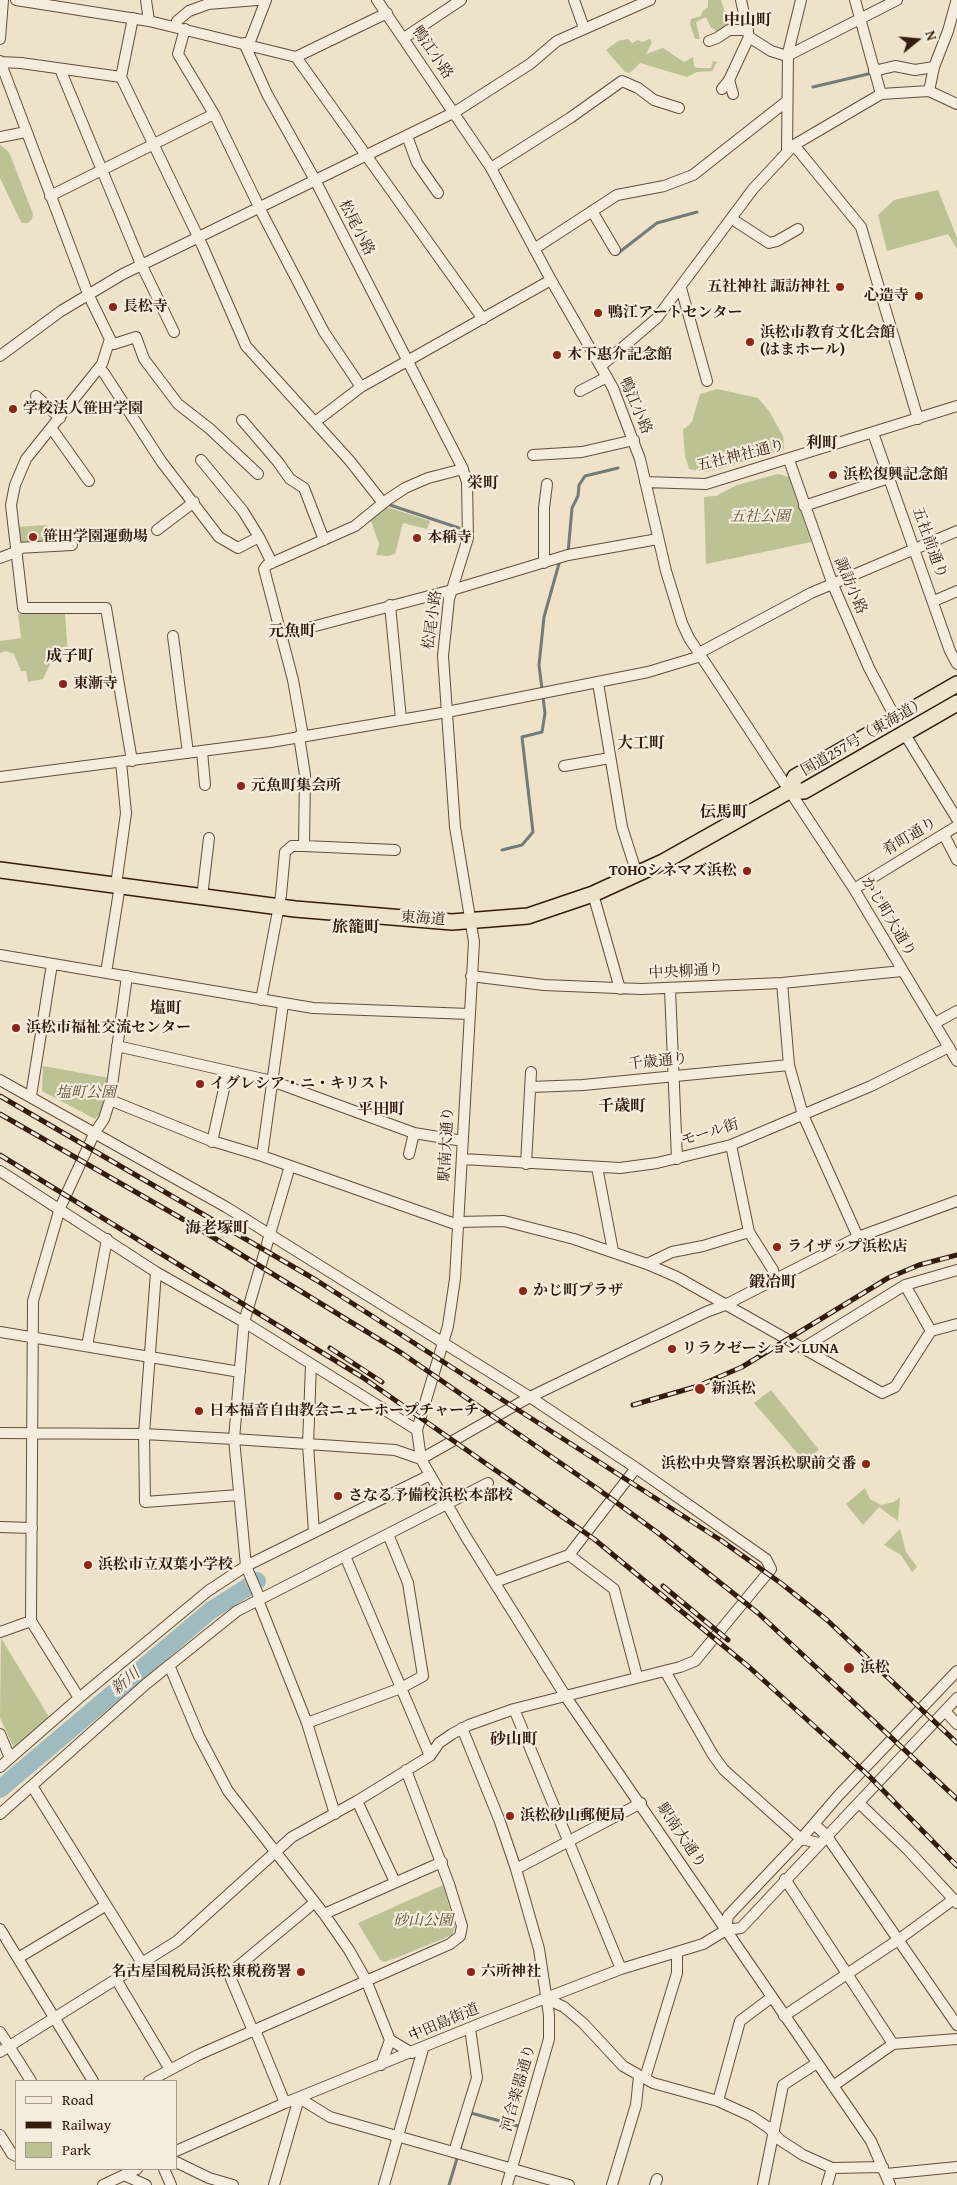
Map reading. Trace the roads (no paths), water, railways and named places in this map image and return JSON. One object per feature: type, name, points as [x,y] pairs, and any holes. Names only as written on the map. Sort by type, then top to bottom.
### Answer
[{"type":"highway","name":"国道257号（東海道）","points":[[957,684],[794,777],[789,791],[804,791],[957,703]]},
{"type":"highway","name":"東海道","points":[[0,870],[279,907],[442,921],[471,921],[532,915],[593,894],[637,874],[789,791]]},
{"type":"street","points":[[0,39],[1,0],[7,0]]},
{"type":"street","points":[[16,0],[149,21],[296,57],[483,319]]},
{"type":"street","points":[[83,0],[88,12]]},
{"type":"street","points":[[146,0],[149,21]]},
{"type":"street","points":[[258,0],[208,2],[189,11],[177,21],[180,28],[178,54],[214,114],[259,207],[324,332],[361,387]]},
{"type":"street","points":[[246,44],[266,0]]},
{"type":"street","name":"鴨江小路","points":[[377,0],[491,168],[551,280],[607,377],[634,440],[658,539],[682,623],[701,656],[789,791]]},
{"type":"street","points":[[404,38],[461,0]]},
{"type":"street","points":[[574,0],[584,28]]},
{"type":"street","points":[[0,356],[88,294],[141,264],[454,112],[530,64],[557,41],[650,0]]},
{"type":"street","points":[[733,94],[726,85],[748,34],[741,0]]},
{"type":"street","points":[[801,0],[788,56],[787,101],[791,148],[861,227],[918,419]]},
{"type":"street","points":[[855,0],[858,20],[881,94]]},
{"type":"street","points":[[709,41],[718,38],[729,30],[748,34],[771,51],[788,56],[897,0]]},
{"type":"street","points":[[929,91],[934,67],[948,31],[956,2]]},
{"type":"street","points":[[296,57],[387,13]]},
{"type":"street","points":[[133,18],[121,78],[198,237],[246,346],[350,461],[383,503]]},
{"type":"street","name":"松尾小路","points":[[246,44],[268,94],[315,180],[463,469],[468,490],[468,538],[452,590],[443,645],[455,827],[471,921]]},
{"type":"street","points":[[121,78],[0,62],[88,294],[110,340],[102,364],[52,429],[26,459],[12,491],[13,523],[18,550],[23,608],[106,608],[132,761]]},
{"type":"street","points":[[874,71],[895,66],[915,70],[934,67]]},
{"type":"street","points":[[60,69],[141,264],[174,332]]},
{"type":"street","points":[[491,168],[570,118],[622,81],[638,88],[654,100],[678,108]]},
{"type":"street","points":[[601,366],[657,318],[753,190],[791,148],[881,94],[929,91],[953,102]]},
{"type":"street","points":[[534,249],[618,195],[664,186],[693,175],[787,101]]},
{"type":"street","points":[[50,196],[214,114]]},
{"type":"street","points":[[0,137],[26,132]]},
{"type":"street","points":[[407,136],[417,163],[438,193]]},
{"type":"street","points":[[592,211],[615,250]]},
{"type":"street","points":[[732,219],[769,243],[778,241],[798,229]]},
{"type":"street","points":[[315,422],[361,387],[551,280]]},
{"type":"street","points":[[681,288],[707,381]]},
{"type":"street","points":[[109,343],[114,344],[136,337],[144,359],[178,404],[210,429],[258,474]]},
{"type":"street","points":[[98,368],[104,372],[161,461],[219,537],[233,548],[238,548],[260,537]]},
{"type":"street","points":[[580,391],[607,377]]},
{"type":"street","points":[[36,396],[60,418]]},
{"type":"street","name":"五社神社通り","points":[[645,482],[706,484],[789,460],[957,406]]},
{"type":"street","points":[[242,420],[290,479],[304,488],[324,540]]},
{"type":"street","points":[[52,429],[89,481]]},
{"type":"street","name":"五社前通り","points":[[873,433],[957,664]]},
{"type":"street","points":[[533,455],[582,452],[634,440]]},
{"type":"street","points":[[201,460],[243,511],[260,537],[272,564]]},
{"type":"street","name":"諏訪小路","points":[[789,460],[833,585],[869,668],[896,719]]},
{"type":"street","points":[[304,846],[305,775],[301,736],[281,635],[264,569],[355,526],[399,492],[428,478],[463,469]]},
{"type":"street","points":[[804,506],[889,478]]},
{"type":"street","points":[[544,563],[544,508],[547,484]]},
{"type":"street","points":[[157,530],[194,502]]},
{"type":"street","points":[[0,777],[271,742],[446,712],[648,672],[701,656],[699,653],[811,593],[957,531]]},
{"type":"street","points":[[281,635],[452,590],[574,554],[658,539]]},
{"type":"street","points":[[0,558],[18,550],[72,545]]},
{"type":"street","points":[[934,601],[957,591]]},
{"type":"street","points":[[390,605],[401,719]]},
{"type":"street","points":[[173,636],[188,753]]},
{"type":"street","points":[[598,683],[622,826],[637,874]]},
{"type":"street","points":[[904,733],[957,819]]},
{"type":"street","points":[[202,751],[205,784]]},
{"type":"street","points":[[564,766],[610,758]]},
{"type":"street","points":[[106,973],[126,812],[121,762]]},
{"type":"street","name":"かじ町大通り","points":[[789,791],[854,889],[957,1061]]},
{"type":"street","name":"肴町通り","points":[[854,889],[957,826]]},
{"type":"street","points":[[944,835],[957,860]]},
{"type":"street","points":[[202,897],[209,838]]},
{"type":"street","points":[[261,1000],[279,907],[285,852],[292,846],[395,850]]},
{"type":"street","points":[[593,894],[620,989]]},
{"type":"street","name":"駅南大通り","points":[[417,1430],[437,1368],[453,1294],[474,942],[471,921]]},
{"type":"street","points":[[0,955],[313,1008],[469,1014]]},
{"type":"street","points":[[31,1096],[52,964]]},
{"type":"street","name":"中央柳通り","points":[[471,976],[544,985],[620,989],[670,989],[782,983],[902,971]]},
{"type":"street","points":[[79,1698],[32,1620],[33,1301],[60,1208],[94,1134],[104,1119],[110,1100],[126,976]]},
{"type":"street","points":[[782,983],[789,1065],[803,1115],[858,1237]]},
{"type":"street","points":[[670,989],[677,1159]]},
{"type":"street","points":[[262,1156],[283,1004]]},
{"type":"street","points":[[935,1023],[957,1011]]},
{"type":"street","points":[[117,1046],[272,1080],[414,1133],[463,1140]]},
{"type":"street","name":"モール街","points":[[462,1159],[620,1168],[677,1159],[731,1145],[871,1086],[949,1047]]},
{"type":"street","name":"千歳通り","points":[[531,1088],[789,1065]]},
{"type":"street","points":[[212,1142],[228,1071]]},
{"type":"street","points":[[526,1164],[531,1072]]},
{"type":"street","points":[[0,1080],[226,1207],[530,1397],[766,1559],[771,1569],[694,1661],[665,1671],[637,1676],[566,1697],[551,1698],[462,1728],[439,1743],[430,1756],[335,1814],[292,1837],[192,1928],[142,1963],[4,2049]]},
{"type":"street","points":[[110,1100],[212,1142],[262,1156],[458,1224],[504,1221],[613,1252],[647,1264],[677,1277],[882,1393],[889,1392],[895,1387],[931,1331],[957,1324]]},
{"type":"street","points":[[408,1154],[414,1133]]},
{"type":"street","points":[[731,1145],[749,1232],[773,1270],[775,1278]]},
{"type":"street","points":[[290,1166],[244,1322],[234,1439],[247,1568],[307,1723],[335,1814]]},
{"type":"street","points":[[596,1167],[613,1252]]},
{"type":"street","points":[[0,1172],[60,1208],[156,1272],[244,1322],[417,1430],[421,1459]]},
{"type":"street","points":[[0,1433],[144,1434],[234,1439],[395,1450],[421,1459],[530,1397],[706,1312],[725,1305],[858,1237],[957,1201]]},
{"type":"street","points":[[647,1264],[672,1252],[703,1246],[749,1232]]},
{"type":"street","points":[[88,1346],[107,1240]]},
{"type":"street","points":[[803,1348],[905,1285],[957,1270]]},
{"type":"street","points":[[156,1272],[148,1358],[144,1434],[145,1502],[239,1495]]},
{"type":"street","points":[[905,1285],[931,1331]]},
{"type":"street","points":[[0,1332],[240,1372]]},
{"type":"street","points":[[311,1364],[308,1445],[314,1532]]},
{"type":"street","name":"駅南大通り","points":[[421,1459],[446,1503],[566,1697],[641,1803],[784,2016],[871,2141],[890,2185]]},
{"type":"street","points":[[495,1582],[569,1555],[636,1468]]},
{"type":"street","points":[[0,1767],[79,1698],[208,1592],[247,1568],[314,1532],[431,1478]]},
{"type":"street","points":[[0,1814],[84,1737],[169,1665],[222,1622],[258,1597],[345,1556],[488,1483]]},
{"type":"street","points":[[0,1526],[32,1528]]},
{"type":"street","points":[[307,1723],[401,1688],[424,1676],[408,1583],[388,1534]]},
{"type":"street","points":[[569,1555],[614,1589],[637,1676]]},
{"type":"street","points":[[345,1556],[430,1756]]},
{"type":"street","points":[[0,1632],[32,1620]]},
{"type":"street","points":[[169,1665],[199,1736],[221,1779],[274,1853],[324,1914],[366,1980],[390,2040],[412,2053]]},
{"type":"street","points":[[665,1671],[717,1762],[731,1777],[801,1839],[819,1843]]},
{"type":"street","points":[[726,1930],[728,1916],[801,1839],[838,1796],[957,1671]]},
{"type":"street","name":"中田島街道","points":[[178,2150],[285,2103],[621,1968],[677,1953],[703,1944],[726,1930],[741,1928],[826,1835],[859,1803],[957,1698]]},
{"type":"street","points":[[514,1709],[621,1968]]},
{"type":"street","points":[[945,1711],[957,1724]]},
{"type":"street","name":"河合楽器通り","points":[[462,1728],[516,1870],[538,1949],[546,1998],[549,2039],[508,2185]]},
{"type":"street","points":[[0,1734],[10,1758]]},
{"type":"street","points":[[151,2080],[170,2068],[450,1944],[462,1934],[462,1926],[442,1862],[406,1770]]},
{"type":"street","points":[[32,1786],[142,1963]]},
{"type":"street","points":[[357,1801],[395,1882]]},
{"type":"street","points":[[516,1870],[641,1803]]},
{"type":"street","points":[[784,2016],[955,1901],[908,1850],[859,1803]]},
{"type":"street","points":[[814,1824],[826,1835],[957,2025]]},
{"type":"street","points":[[324,1914],[442,1862]]},
{"type":"street","points":[[785,1879],[893,2044]]},
{"type":"street","points":[[285,2103],[230,1973],[314,1903]]},
{"type":"street","points":[[18,1958],[105,1906]]},
{"type":"street","points":[[0,1929],[92,2080]]},
{"type":"street","points":[[612,2185],[636,2105],[642,2077],[677,1973],[677,1953]]},
{"type":"street","points":[[116,1979],[170,2068]]},
{"type":"street","points":[[718,2101],[740,2021],[772,1997]]},
{"type":"street","points":[[546,1998],[577,2018],[623,2066],[653,2083],[718,2101],[751,2116],[803,2155],[832,2168],[885,2171],[957,2167]]},
{"type":"street","points":[[458,2153],[477,2078],[470,2028]]},
{"type":"street","points":[[0,2032],[4,2049],[30,2080]]},
{"type":"street","points":[[834,2086],[893,2044],[957,2039]]},
{"type":"street","points":[[381,2065],[390,2040]]},
{"type":"street","points":[[384,2185],[399,2137],[422,2049]]},
{"type":"street","points":[[763,2185],[775,2134],[783,2085],[817,2063]]},
{"type":"street","points":[[274,2185],[299,2098],[330,2117],[569,2185]]},
{"type":"street","points":[[0,2135],[12,2154],[15,2156]]},
{"type":"street","points":[[178,2163],[228,2184]]},
{"type":"street","points":[[827,2185],[832,2168]]},
{"type":"street","points":[[103,2185],[135,2170]]},
{"type":"street","points":[[164,2170],[170,2185]]},
{"type":"street","points":[[124,2175],[146,2185]]},
{"type":"waterway","points":[[813,87],[868,74]]},
{"type":"waterway","points":[[617,254],[657,223],[697,212]]},
{"type":"waterway","points":[[568,553],[572,508],[578,496],[579,485],[585,476],[618,468]]},
{"type":"waterway","points":[[387,504],[459,528]]},
{"type":"waterway","points":[[502,850],[522,845],[533,832],[522,737],[542,732],[545,713],[539,665],[544,617],[560,560]]},
{"type":"waterway","name":"新川","points":[[0,1789],[210,1611],[257,1581]]},
{"type":"waterway","points":[[470,2116],[471,2113],[518,2126]]},
{"type":"waterway","points":[[449,2185],[465,2132]]},
{"type":"railway","points":[[0,1096],[316,1280],[722,1541],[782,1584],[827,1620],[957,1743]]},
{"type":"railway","points":[[0,1114],[193,1225],[403,1354],[598,1489],[658,1533],[758,1613],[957,1799]]},
{"type":"railway","points":[[0,1155],[362,1377],[594,1539],[749,1667],[868,1775],[957,1866]]},
{"type":"railway","points":[[633,1405],[698,1386],[742,1367],[888,1278],[919,1265],[957,1255]]},
{"type":"railway","points":[[330,1348],[382,1382]]},
{"type":"railway","points":[[663,1586],[728,1640]]},
{"type":"place","name":"五社神社 諏訪神社","points":[[840,287]]},
{"type":"place","name":"心造寺","points":[[919,296]]},
{"type":"place","name":"長松寺","points":[[113,307]]},
{"type":"place","name":"鴨江アートセンター","points":[[598,313]]},
{"type":"place","name":"浜松市教育文化会館 (はまホール)","points":[[750,342]]},
{"type":"place","name":"木下惠介記念館","points":[[557,355]]},
{"type":"place","name":"学校法人笹田学園","points":[[13,409]]},
{"type":"place","name":"浜松復興記念館","points":[[833,475]]},
{"type":"place","name":"笹田学園運動場","points":[[33,537]]},
{"type":"place","name":"本稱寺","points":[[417,538]]},
{"type":"place","name":"東漸寺","points":[[63,684]]},
{"type":"place","name":"元魚町集会所","points":[[241,786]]},
{"type":"place","name":"TOHOシネマズ浜松","points":[[747,871]]},
{"type":"place","name":"浜松市福祉交流センター","points":[[16,1028]]},
{"type":"place","name":"イグレシア・ニ・キリスト","points":[[200,1084]]},
{"type":"place","name":"ライザップ浜松店","points":[[777,1247]]},
{"type":"place","name":"かじ町プラザ","points":[[523,1291]]},
{"type":"place","name":"リラクゼーションLUNA","points":[[672,1349]]},
{"type":"place","name":"新浜松","points":[[700,1389]]},
{"type":"place","name":"日本福音自由教会ニューホープチャーチ","points":[[199,1411]]},
{"type":"place","name":"浜松中央警察署浜松駅前交番","points":[[866,1464]]},
{"type":"place","name":"さなる予備校浜松本部校","points":[[338,1496]]},
{"type":"place","name":"浜松市立双葉小学校","points":[[88,1565]]},
{"type":"place","name":"浜松","points":[[849,1668]]},
{"type":"place","name":"浜松砂山郵便局","points":[[510,1816]]},
{"type":"place","name":"名古屋国税局浜松東税務署","points":[[301,1972]]},
{"type":"place","name":"六所神社","points":[[471,1972]]},
{"type":"district","name":"中山町","points":[[748,21]]},
{"type":"district","name":"利町","points":[[822,444]]},
{"type":"district","name":"栄町","points":[[483,484]]},
{"type":"district","name":"元魚町","points":[[292,632]]},
{"type":"district","name":"成子町","points":[[70,657]]},
{"type":"district","name":"大工町","points":[[641,744]]},
{"type":"district","name":"伝馬町","points":[[724,813]]},
{"type":"district","name":"旅籠町","points":[[356,928]]},
{"type":"district","name":"塩町","points":[[166,1009]]},
{"type":"district","name":"千歳町","points":[[622,1107]]},
{"type":"district","name":"平田町","points":[[381,1110]]},
{"type":"district","name":"海老塚町","points":[[217,1229]]},
{"type":"district","name":"鍛冶町","points":[[773,1283]]},
{"type":"district","name":"砂山町","points":[[514,1740]]},
{"type":"park label","name":"五社公園","points":[[760,517]]},
{"type":"park label","name":"塩町公園","points":[[86,1093]]},
{"type":"park label","name":"砂山公園","points":[[423,1921]]}]
